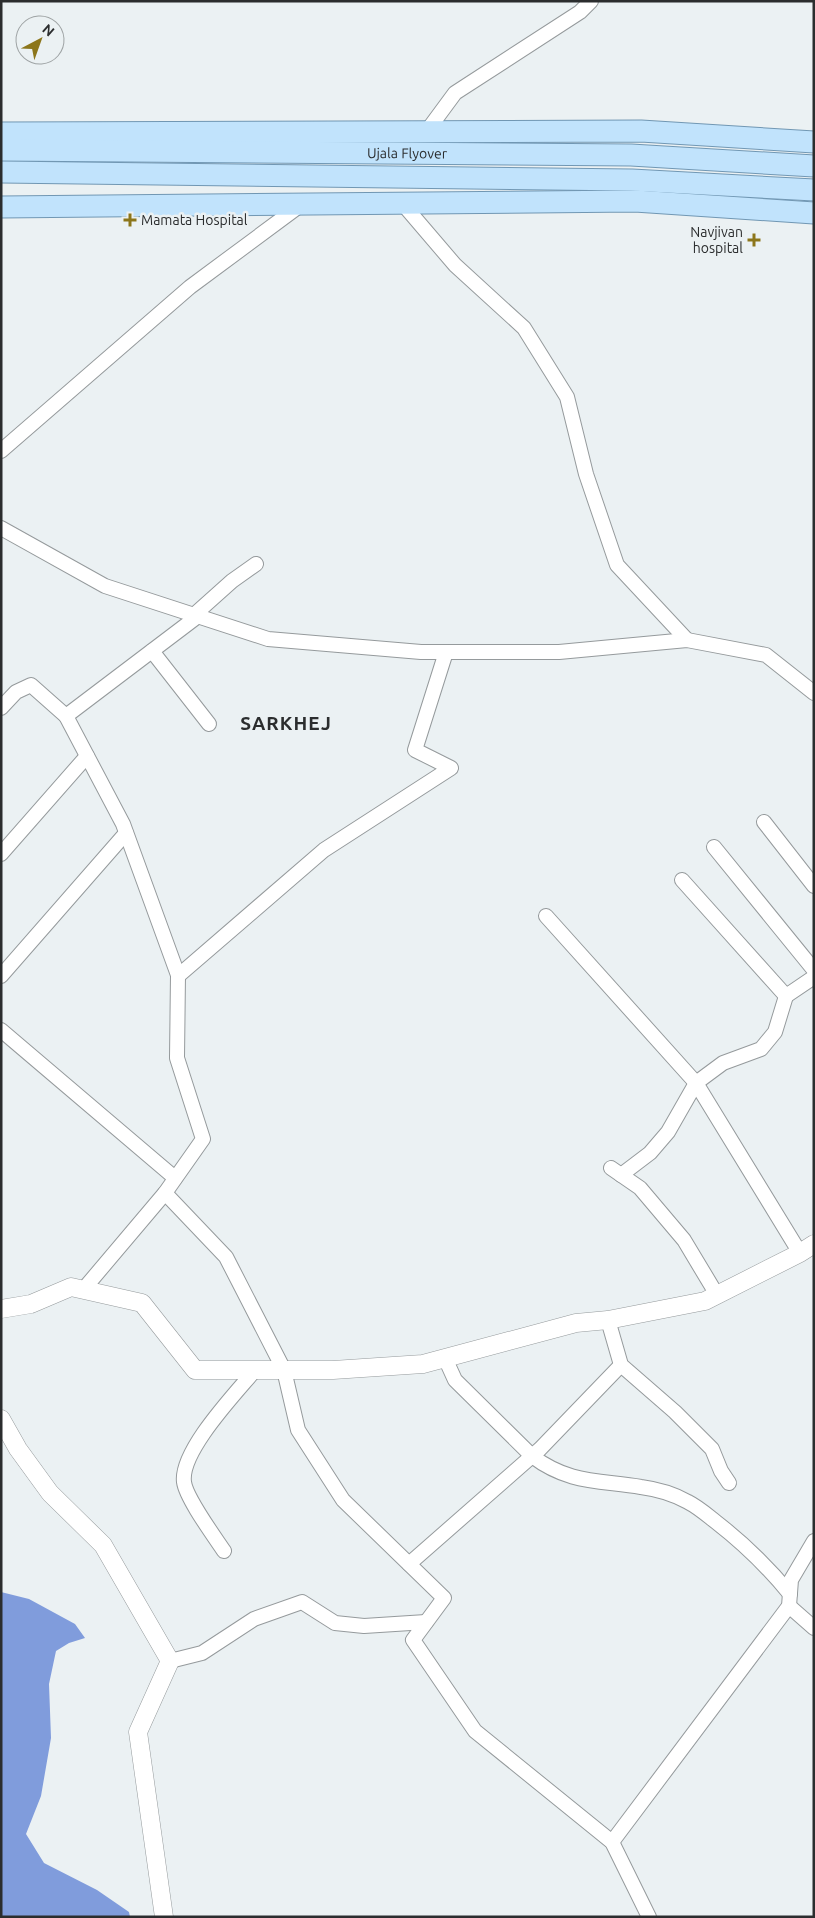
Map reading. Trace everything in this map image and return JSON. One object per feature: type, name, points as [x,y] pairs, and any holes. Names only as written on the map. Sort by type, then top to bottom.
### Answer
[{"type":"main road","points":[[1,133],[641,131],[814,142]]},
{"type":"main road","name":"Ujala Flyover","points":[[1,150],[631,155],[814,166]]},
{"type":"main road","name":"Ujala Flyover","points":[[1,172],[632,180],[814,190]]},
{"type":"main road","points":[[1,207],[635,201],[814,213]]},
{"type":"street","points":[[427,132],[455,93],[580,12],[591,1]]},
{"type":"street","points":[[402,203],[455,265],[524,328],[567,397],[586,474],[617,564],[687,640]]},
{"type":"street","points":[[1,451],[190,287],[302,204]]},
{"type":"street","points":[[1,528],[105,586],[268,639],[421,652],[559,652],[687,640],[766,655],[814,693]]},
{"type":"street","points":[[66,716],[152,651],[196,615],[232,581],[256,564]]},
{"type":"street","points":[[152,651],[209,724]]},
{"type":"street","points":[[178,976],[324,850],[451,768],[415,750],[446,652]]},
{"type":"street","points":[[1,708],[16,692],[31,685],[66,716],[126,833],[178,976],[177,1058],[203,1139],[165,1193],[84,1290]]},
{"type":"street","points":[[1,854],[87,756]]},
{"type":"street","points":[[764,822],[814,886]]},
{"type":"street","points":[[1,976],[126,833]]},
{"type":"street","points":[[714,847],[814,970]]},
{"type":"street","points":[[682,880],[786,996]]},
{"type":"street","points":[[1,1308],[30,1304],[71,1287],[142,1303],[194,1370],[333,1370],[424,1364],[576,1323],[608,1320],[705,1301],[807,1248],[696,1083],[546,916]]},
{"type":"street","points":[[717,1295],[684,1240],[640,1188],[616,1172],[650,1153],[668,1132],[696,1083],[723,1063],[761,1049],[775,1032],[786,996],[814,977]]},
{"type":"street","points":[[1,1030],[175,1178]]},
{"type":"street","points":[[165,1193],[226,1258],[284,1370],[298,1430],[343,1500],[444,1598],[412,1640],[475,1731],[612,1842],[649,1917]]},
{"type":"street","points":[[608,1320],[620,1365],[674,1412],[712,1450],[721,1471],[729,1483]]},
{"type":"street","points":[[445,1358],[455,1380],[532,1456],[544,1464],[577,1479],[641,1487],[666,1493],[688,1502],[724,1528],[755,1555],[814,1628]]},
{"type":"street","points":[[409,1564],[532,1456],[620,1365]]},
{"type":"street","points":[[224,1551],[193,1503],[184,1481],[188,1462],[202,1436],[256,1370]]},
{"type":"street","points":[[1,1418],[18,1449],[50,1492],[103,1545],[170,1661]]},
{"type":"street","points":[[612,1842],[790,1600],[791,1580],[814,1541]]},
{"type":"street","points":[[170,1661],[202,1653],[254,1619],[302,1602],[335,1622],[364,1626],[426,1622]]},
{"type":"street","points":[[164,1917],[138,1732],[170,1661]]},
{"type":"water","points":[[1,1592],[29,1599],[75,1624],[85,1638],[69,1643],[56,1651],[49,1684],[51,1738],[41,1796],[26,1834],[44,1863],[97,1890],[129,1912],[130,1917],[1,1917]]},
{"type":"place","name":"Mamata Hospital","points":[[130,220]]},
{"type":"place","name":"Navjivan hospital","points":[[754,240]]},
{"type":"district","name":"SARKHEJ","points":[[286,723]]}]
